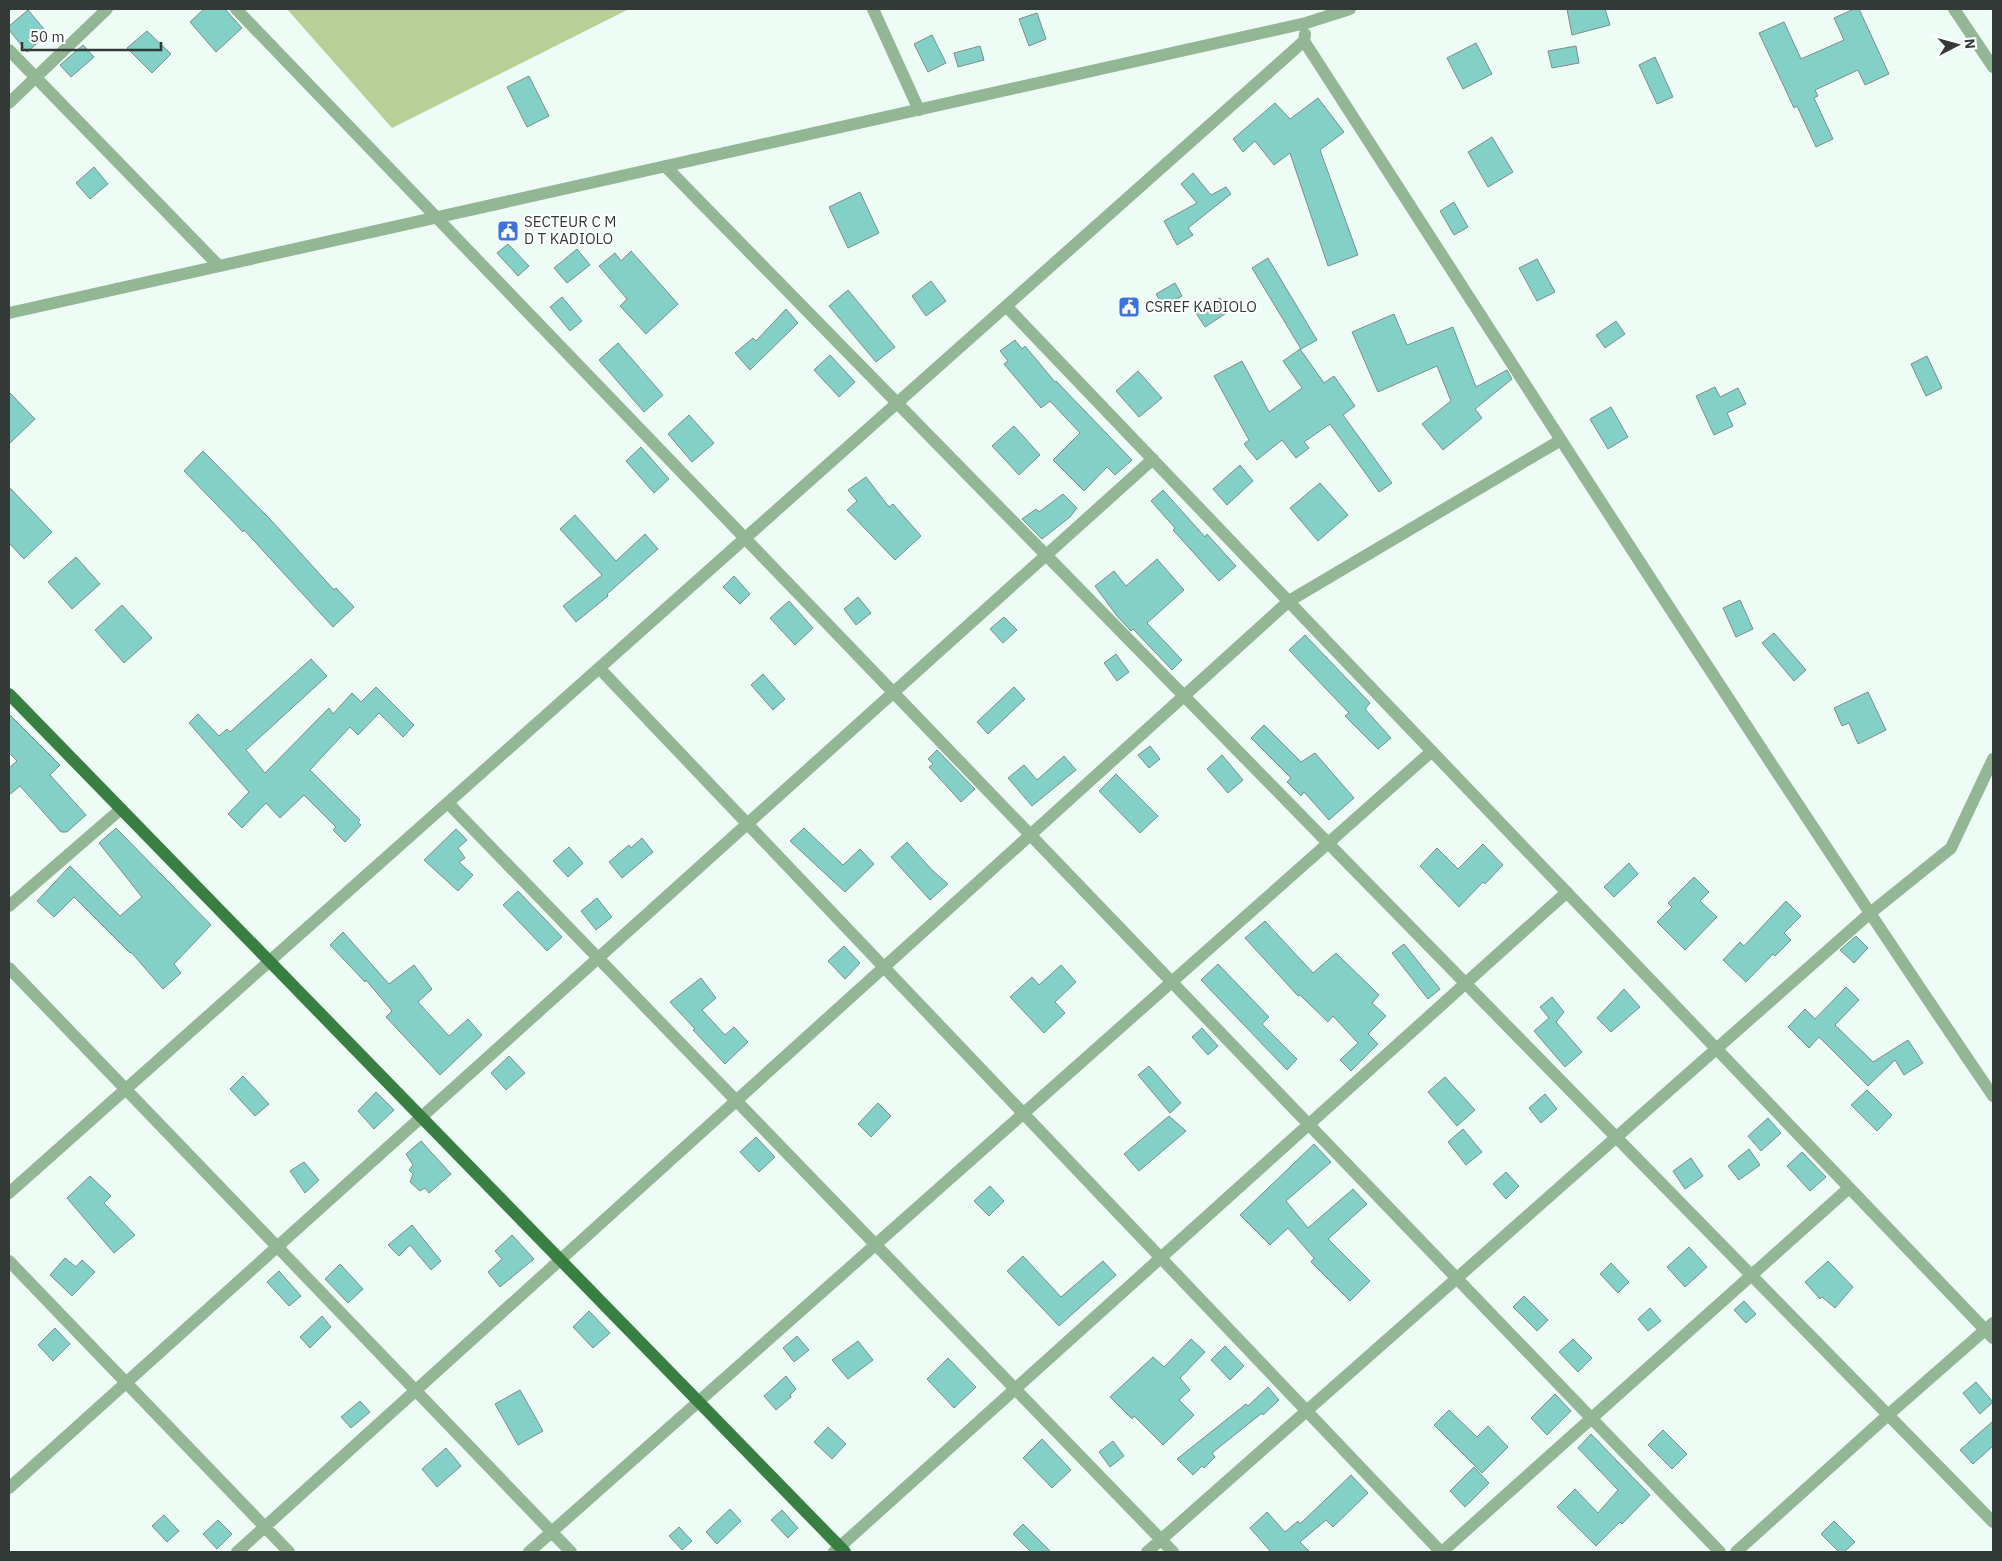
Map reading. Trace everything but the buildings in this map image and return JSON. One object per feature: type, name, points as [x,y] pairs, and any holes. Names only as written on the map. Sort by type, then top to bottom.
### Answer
[{"type":"main road","points":[[9,694],[840,1550]]},
{"type":"street","points":[[9,104],[107,9]]},
{"type":"street","points":[[236,9],[1720,1552]]},
{"type":"street","points":[[873,9],[919,110]]},
{"type":"street","points":[[9,313],[1306,23],[1350,9]]},
{"type":"street","points":[[1954,9],[1993,67]]},
{"type":"street","points":[[1306,23],[1304,41],[1869,914],[1993,1096]]},
{"type":"street","points":[[9,1193],[1304,41]]},
{"type":"street","points":[[9,50],[219,266]]},
{"type":"street","points":[[666,166],[1993,1522]]},
{"type":"street","points":[[1006,306],[1849,1188],[1990,1330],[1888,1415],[1736,1552]]},
{"type":"street","points":[[237,1552],[1289,601],[1562,440]]},
{"type":"street","points":[[9,1488],[1153,459]]},
{"type":"street","points":[[599,668],[1441,1552],[1849,1188]]},
{"type":"street","points":[[529,1552],[1432,751]]},
{"type":"street","points":[[1147,1552],[1869,914],[1951,848],[1993,759]]},
{"type":"street","points":[[448,803],[1173,1552]]},
{"type":"street","points":[[9,906],[121,809]]},
{"type":"street","points":[[840,1550],[1015,1389],[1567,892]]},
{"type":"street","points":[[9,968],[571,1552]]},
{"type":"street","points":[[9,1261],[289,1552]]},
{"type":"green space","points":[[287,9],[629,9],[392,128]]},
{"type":"place","name":"SECTEUR C M D T KADIOLO","points":[[508,231]]},
{"type":"place","name":"CSREF KADIOLO","points":[[1129,307]]}]
